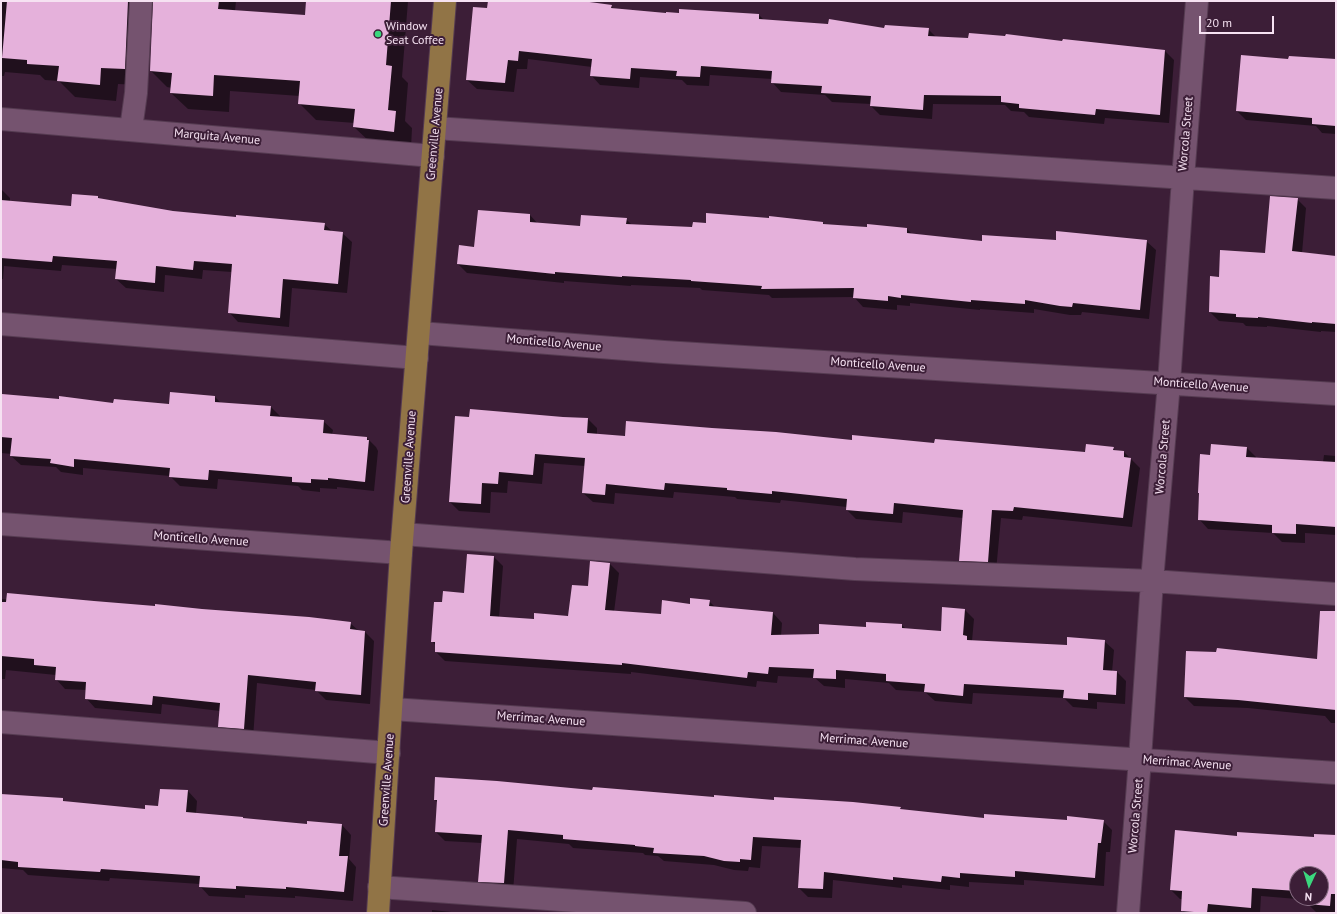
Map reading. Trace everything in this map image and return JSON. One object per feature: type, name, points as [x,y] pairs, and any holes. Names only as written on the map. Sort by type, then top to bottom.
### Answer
[{"type":"main road","name":"Greenville Avenue","points":[[378,913],[402,543],[420,333],[445,1]]},
{"type":"street","points":[[131,129],[136,93],[141,1]]},
{"type":"street","name":"Worcola Street","points":[[1128,913],[1197,1]]},
{"type":"street","name":"Marquita Avenue","points":[[1,119],[433,156]]},
{"type":"street","points":[[435,128],[1336,188]]},
{"type":"street","points":[[1,324],[417,358]]},
{"type":"street","name":"Monticello Avenue","points":[[420,333],[664,352],[1336,394]]},
{"type":"street","name":"Monticello Avenue","points":[[1,524],[402,543],[855,569],[1152,581],[1336,594]]},
{"type":"street","name":"Merrimac Avenue","points":[[392,709],[1336,773]]},
{"type":"street","points":[[1,722],[389,753]]},
{"type":"street","points":[[379,887],[745,913]]},
{"type":"building","points":[[7,1],[128,1],[125,69],[101,68],[100,85],[57,81],[59,66],[27,64],[27,60],[2,58]]},
{"type":"building","points":[[153,1],[219,1],[218,9],[305,15],[306,1],[391,1],[386,65],[392,66],[388,110],[396,111],[394,132],[353,127],[355,109],[298,104],[300,81],[214,75],[213,96],[170,93],[172,73],[150,71]]},
{"type":"building","points":[[488,1],[582,1],[612,5],[611,8],[666,13],[679,13],[679,9],[759,14],[759,19],[828,24],[829,19],[884,28],[885,25],[929,28],[928,36],[968,38],[969,33],[1005,36],[1006,34],[1062,41],[1063,39],[1165,50],[1160,115],[1096,109],[1095,115],[1019,108],[1019,104],[1001,102],[1001,96],[924,95],[923,110],[870,106],[871,96],[821,93],[822,86],[771,83],[772,71],[701,66],[700,77],[676,76],[677,71],[631,68],[630,79],[590,76],[592,59],[519,51],[518,61],[508,60],[505,83],[466,80],[473,7],[487,8]]},
{"type":"building","points":[[1241,55],[1288,59],[1289,56],[1336,59],[1336,126],[1312,124],[1312,118],[1236,111]]},
{"type":"building","points":[[72,194],[98,196],[98,198],[173,211],[325,223],[324,230],[343,232],[338,284],[283,279],[280,318],[228,313],[232,264],[194,261],[193,270],[156,266],[155,283],[115,279],[117,261],[53,256],[52,262],[1,258],[1,200],[71,206]]},
{"type":"building","points":[[1270,196],[1298,198],[1292,251],[1336,256],[1336,324],[1258,317],[1236,317],[1236,314],[1209,312],[1210,276],[1219,277],[1220,250],[1265,253]]},
{"type":"building","points":[[478,210],[530,214],[530,222],[580,226],[581,215],[627,218],[626,224],[692,227],[693,222],[706,223],[706,213],[769,218],[769,216],[823,222],[823,224],[867,227],[867,224],[907,228],[907,233],[982,241],[982,235],[1056,240],[1056,231],[1147,240],[1140,310],[1073,303],[1072,307],[1025,300],[1025,304],[971,300],[971,302],[901,295],[901,298],[888,296],[888,301],[853,298],[854,288],[761,289],[762,286],[691,280],[555,272],[555,274],[457,264],[459,245],[474,247]]},
{"type":"building","points":[[170,392],[215,396],[215,402],[271,406],[270,416],[324,420],[323,433],[367,437],[367,440],[369,440],[365,482],[328,478],[328,480],[311,479],[311,483],[292,482],[292,477],[209,470],[208,480],[169,477],[170,468],[74,459],[74,467],[50,463],[51,459],[10,456],[12,438],[1,437],[2,394],[59,399],[59,396],[113,403],[114,399],[169,404]]},
{"type":"building","points":[[470,409],[588,418],[587,433],[625,436],[626,421],[776,432],[852,440],[852,435],[934,443],[935,439],[1085,452],[1086,444],[1114,447],[1113,450],[1124,451],[1124,457],[1131,458],[1123,518],[1014,507],[1013,511],[992,510],[988,562],[959,561],[963,510],[894,503],[893,514],[846,510],[847,499],[772,491],[772,494],[727,490],[727,488],[665,483],[664,490],[606,484],[605,495],[582,493],[585,458],[535,454],[533,475],[499,472],[498,484],[482,483],[481,504],[449,502],[455,416],[469,417]]},
{"type":"building","points":[[1211,444],[1247,447],[1246,457],[1336,462],[1336,527],[1296,524],[1296,534],[1272,533],[1272,525],[1198,520],[1200,454],[1210,455]]},
{"type":"building","points":[[467,554],[494,556],[490,616],[534,619],[534,613],[568,616],[572,585],[588,586],[590,561],[610,563],[605,610],[661,614],[662,600],[690,604],[690,598],[710,600],[709,606],[773,612],[771,635],[819,634],[819,624],[866,627],[866,622],[902,624],[902,628],[941,631],[942,607],[965,609],[963,635],[967,636],[967,640],[1067,645],[1067,637],[1105,640],[1103,670],[1117,671],[1116,695],[1088,693],[1088,700],[1063,698],[1064,690],[964,684],[963,696],[924,692],[925,684],[886,681],[886,674],[836,670],[836,679],[813,678],[814,669],[769,667],[768,674],[748,672],[747,678],[622,663],[622,665],[435,652],[435,642],[431,642],[434,602],[442,602],[443,591],[464,593]]},
{"type":"building","points":[[7,593],[155,606],[155,604],[351,622],[350,629],[365,631],[361,695],[315,691],[316,682],[248,675],[244,729],[218,727],[220,703],[153,696],[152,705],[85,699],[86,682],[55,680],[56,667],[34,665],[34,659],[1,656],[1,602],[6,602]]},
{"type":"building","points":[[1320,611],[1336,611],[1336,710],[1238,700],[1184,697],[1186,651],[1216,652],[1217,648],[1317,659]]},
{"type":"building","points":[[435,777],[592,790],[593,787],[714,797],[714,795],[774,800],[774,797],[853,802],[901,807],[900,809],[984,818],[984,814],[1067,820],[1067,816],[1104,820],[1101,843],[1098,843],[1095,878],[1015,871],[1015,877],[960,873],[960,878],[942,876],[941,882],[893,877],[893,880],[824,872],[823,889],[798,888],[801,840],[753,837],[751,860],[740,859],[740,862],[724,861],[704,856],[653,853],[654,848],[563,839],[563,835],[508,830],[504,883],[478,882],[482,835],[435,832],[437,800],[434,800]]},
{"type":"building","points":[[160,789],[188,790],[186,812],[307,824],[307,821],[342,824],[339,856],[348,856],[344,892],[286,887],[286,889],[236,886],[236,889],[199,887],[200,876],[101,869],[100,872],[18,867],[18,862],[1,860],[1,794],[63,798],[63,801],[145,809],[145,805],[158,806]]},
{"type":"building","points":[[1175,830],[1237,836],[1237,832],[1314,837],[1314,834],[1336,835],[1336,894],[1331,894],[1330,906],[1329,866],[1289,866],[1289,890],[1252,888],[1251,908],[1208,904],[1207,913],[1181,911],[1182,891],[1170,890]]},
{"type":"place","name":"Window Seat Coffee","points":[[378,34]]}]
